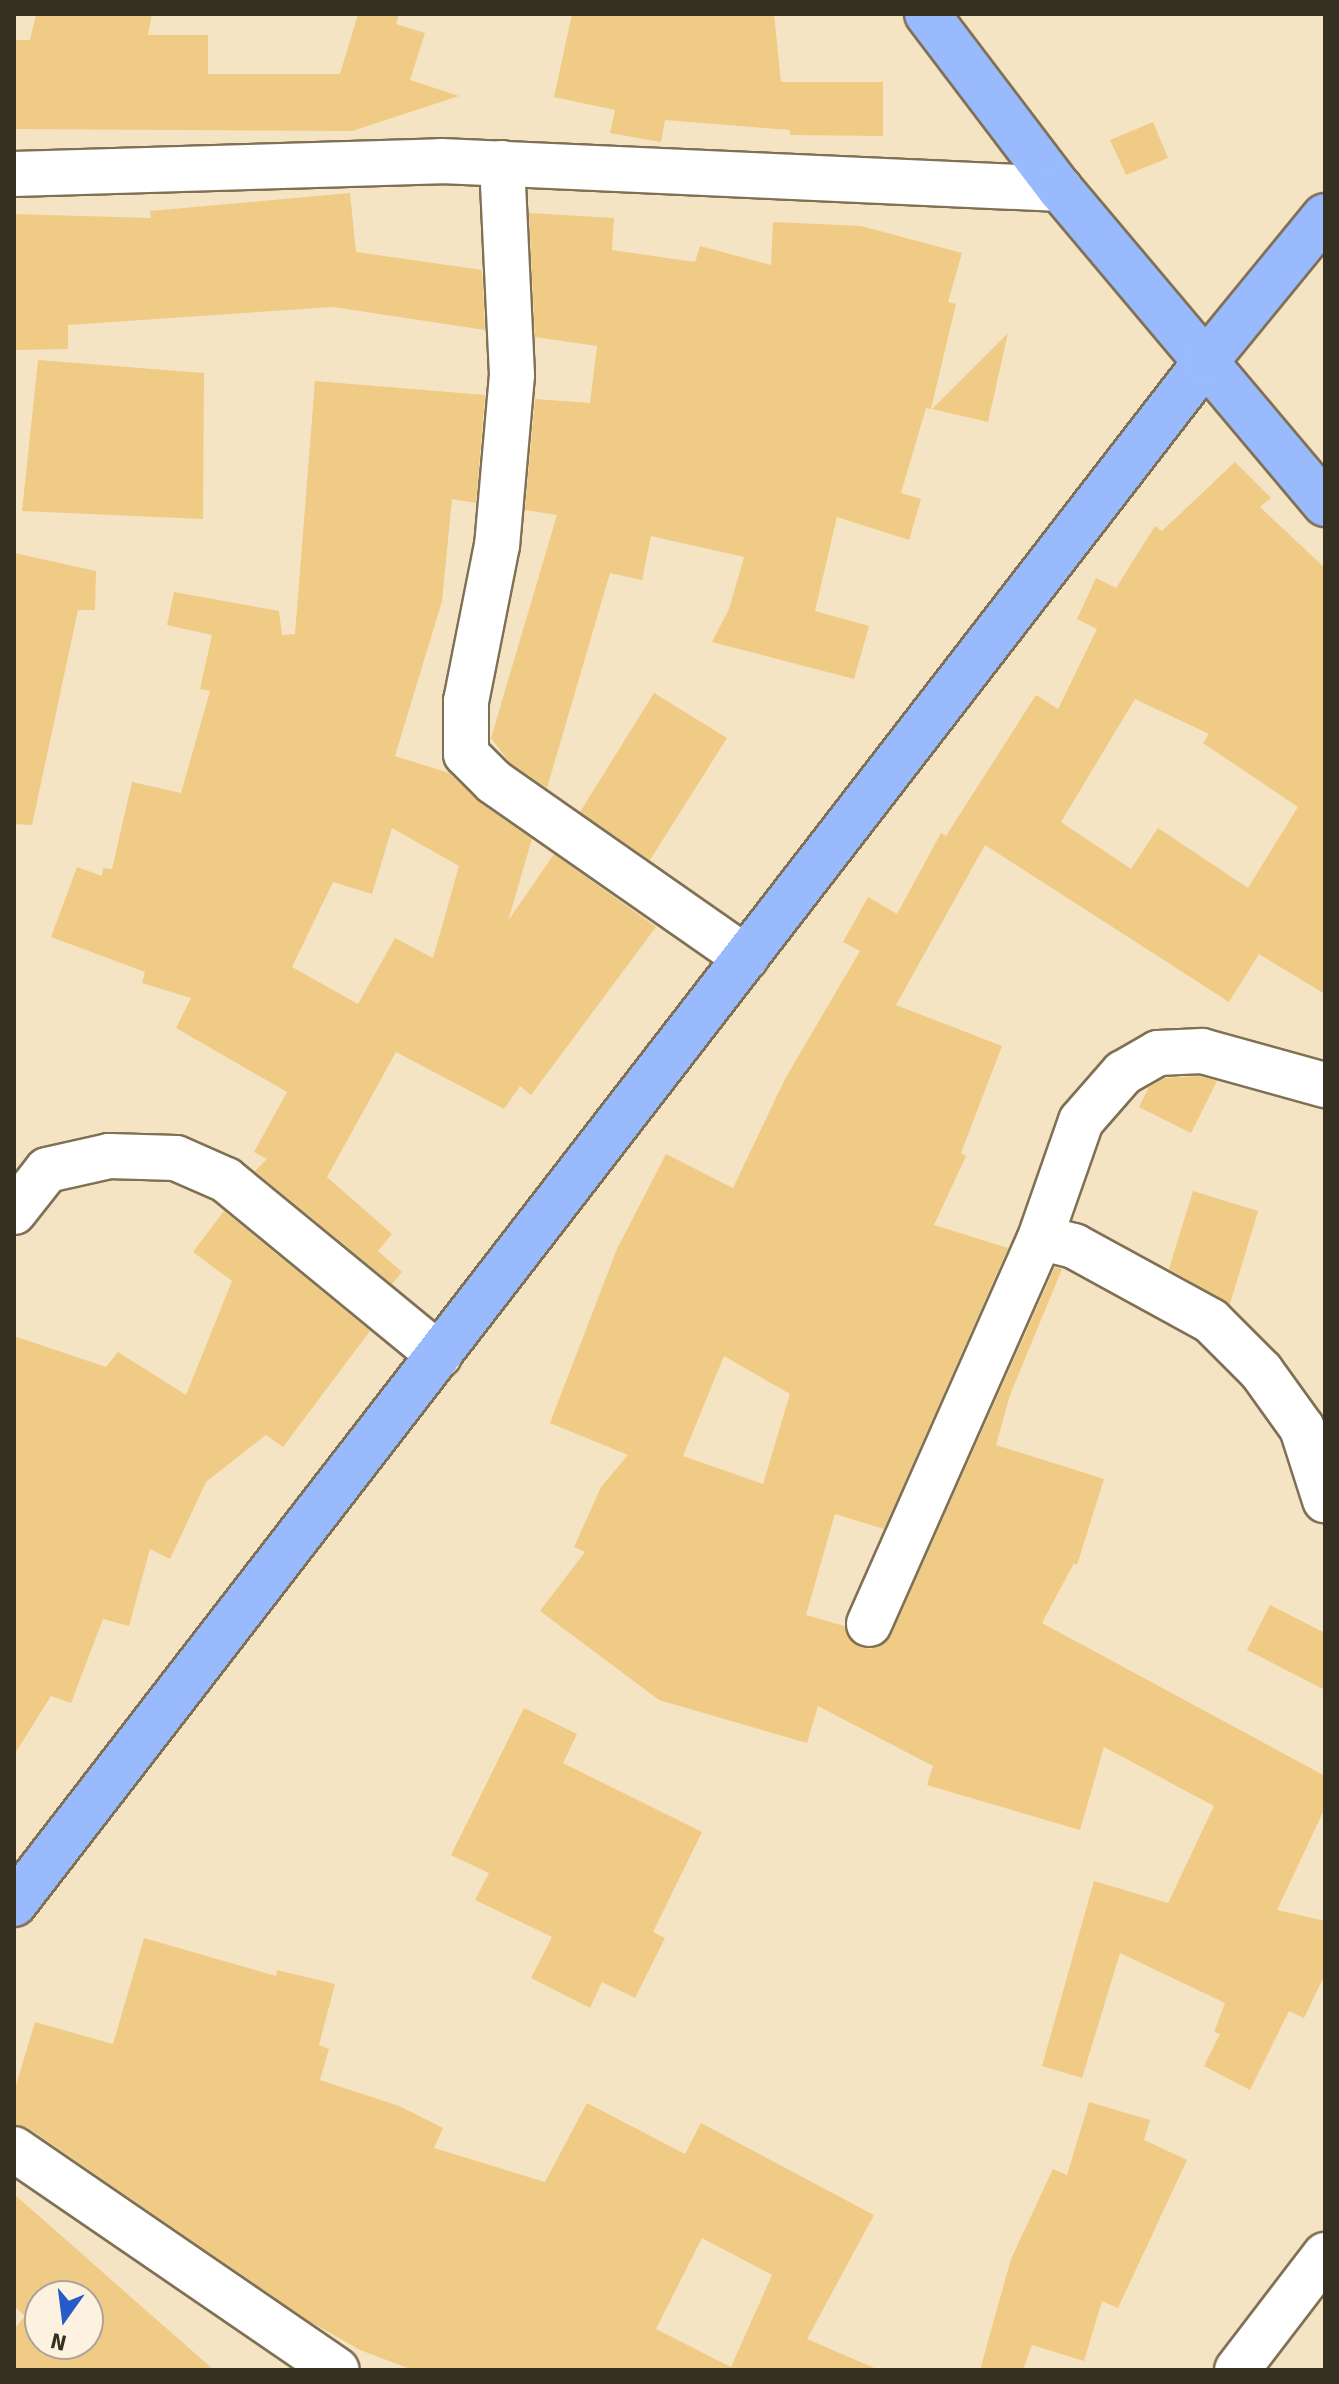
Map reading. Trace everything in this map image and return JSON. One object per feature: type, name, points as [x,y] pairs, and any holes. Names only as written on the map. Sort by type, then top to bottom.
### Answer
[{"type":"main road","points":[[927,14],[1060,189],[1207,360],[1325,504]]},
{"type":"main road","points":[[14,1904],[1207,360],[1325,216]]},
{"type":"street","points":[[14,174],[502,163],[1060,189]]},
{"type":"street","points":[[502,163],[512,375],[497,545],[466,701],[466,754],[494,782],[746,958]]},
{"type":"street","points":[[869,1624],[1039,1241],[1081,1121],[1123,1073],[1158,1053],[1202,1051],[1325,1085]]},
{"type":"street","points":[[14,1212],[47,1170],[109,1156],[176,1158],[226,1180],[439,1355]]},
{"type":"street","points":[[1039,1241],[1060,1240],[1074,1246],[1211,1321],[1261,1371],[1302,1428],[1325,1500]]},
{"type":"street","points":[[14,2149],[337,2370]]},
{"type":"street","points":[[1245,2367],[1325,2255]]},
{"type":"building","points":[[36,14],[152,14],[148,35],[208,35],[208,74],[340,74],[358,14],[399,14],[396,24],[425,33],[410,80],[459,96],[352,131],[14,129],[14,40],[30,40]]},
{"type":"building","points":[[572,14],[774,14],[781,82],[883,82],[883,136],[790,135],[790,130],[665,120],[661,142],[610,133],[615,110],[554,97]]},
{"type":"building","points":[[1153,122],[1168,158],[1126,175],[1110,140]]},
{"type":"building","points":[[350,193],[356,252],[482,270],[485,330],[333,307],[68,325],[68,349],[14,350],[14,214],[151,218],[150,211]]},
{"type":"building","points":[[529,213],[614,218],[612,250],[695,262],[700,246],[771,265],[773,222],[861,226],[962,253],[948,302],[956,304],[931,409],[926,408],[901,493],[921,499],[909,540],[837,517],[815,611],[869,626],[854,679],[712,642],[729,609],[744,557],[651,536],[642,580],[610,573],[547,788],[510,763],[491,738],[557,515],[525,510],[535,399],[590,403],[597,346],[535,337]]},
{"type":"building","points":[[1008,333],[988,422],[932,409]]},
{"type":"building","points":[[38,360],[204,373],[203,519],[22,511]]},
{"type":"building","points":[[315,381],[485,395],[476,503],[452,499],[442,601],[395,756],[449,773],[479,802],[532,839],[508,921],[554,854],[656,927],[531,1095],[520,1086],[504,1109],[396,1052],[327,1177],[392,1234],[378,1251],[402,1272],[392,1284],[255,1171],[267,1159],[254,1152],[287,1092],[176,1028],[191,998],[142,983],[145,972],[51,937],[77,867],[102,876],[103,868],[112,869],[132,782],[181,793],[210,691],[200,689],[212,635],[167,625],[174,592],[279,611],[282,635],[295,634]],"holes":[[[392,828],[459,866],[433,958],[395,938],[358,1004],[292,967],[333,882],[372,894]]]},
{"type":"building","points":[[1235,462],[1271,498],[1260,507],[1325,568],[1325,994],[1259,954],[1229,1002],[985,845],[896,1005],[1002,1046],[961,1153],[966,1156],[934,1225],[1008,1248],[884,1529],[835,1514],[806,1615],[844,1626],[860,1647],[872,1649],[891,1635],[1055,1267],[1062,1269],[1010,1395],[996,1445],[1104,1479],[1077,1565],[1074,1563],[1042,1623],[1325,1776],[1325,1808],[1277,1910],[1325,1921],[1325,1974],[1304,2018],[1289,2011],[1250,2090],[1204,2066],[1220,2034],[1214,2032],[1225,2003],[1120,1953],[1082,2078],[1042,2066],[1094,1881],[1168,1903],[1214,1806],[1104,1747],[1080,1830],[927,1785],[933,1766],[818,1706],[807,1743],[659,1700],[540,1611],[585,1552],[574,1547],[601,1487],[628,1455],[550,1423],[617,1249],[666,1154],[733,1188],[785,1079],[860,951],[843,942],[868,897],[897,914],[941,833],[946,836],[1036,695],[1058,709],[1097,629],[1077,619],[1096,578],[1116,588],[1155,526],[1162,531]],"holes":[[[1135,699],[1209,734],[1203,743],[1298,807],[1248,888],[1158,828],[1131,869],[1061,822]],[[724,1356],[790,1394],[763,1484],[683,1456]]]},
{"type":"building","points":[[14,553],[96,571],[95,610],[78,610],[32,825],[14,824]]},
{"type":"building","points":[[654,693],[727,738],[650,860],[580,812]]},
{"type":"building","points":[[1199,1076],[1217,1081],[1191,1133],[1139,1107],[1149,1087],[1165,1078]]},
{"type":"building","points":[[1193,1191],[1258,1211],[1230,1304],[1169,1269]]},
{"type":"building","points":[[224,1211],[370,1331],[283,1447],[266,1435],[206,1482],[170,1559],[150,1549],[129,1626],[103,1619],[71,1703],[51,1696],[14,1755],[14,1336],[106,1367],[118,1352],[186,1395],[232,1281],[193,1252]]},
{"type":"building","points":[[1270,1605],[1325,1633],[1325,1690],[1247,1650]]},
{"type":"building","points":[[524,1708],[577,1734],[563,1763],[702,1832],[653,1932],[665,1938],[635,1998],[602,1982],[590,2008],[531,1978],[552,1937],[475,1900],[489,1873],[451,1855]]},
{"type":"building","points":[[144,1938],[276,1976],[277,1970],[335,1984],[319,2045],[329,2049],[320,2080],[399,2106],[443,2128],[434,2148],[545,2182],[587,2103],[685,2154],[701,2123],[874,2215],[807,2339],[879,2370],[413,2370],[360,2350],[309,2321],[28,2128],[14,2124],[14,2092],[35,2022],[113,2044]],"holes":[[[702,2238],[772,2275],[731,2367],[656,2329]]]},
{"type":"building","points":[[1089,2102],[1150,2120],[1144,2140],[1187,2160],[1118,2308],[1102,2301],[1084,2361],[1032,2345],[1023,2370],[980,2370],[1011,2259],[1053,2169],[1067,2175]]},
{"type":"building","points":[[14,2194],[214,2370],[14,2370],[14,2329],[24,2317],[24,2360],[104,2360],[104,2280],[24,2280],[24,2315],[14,2306]]}]
